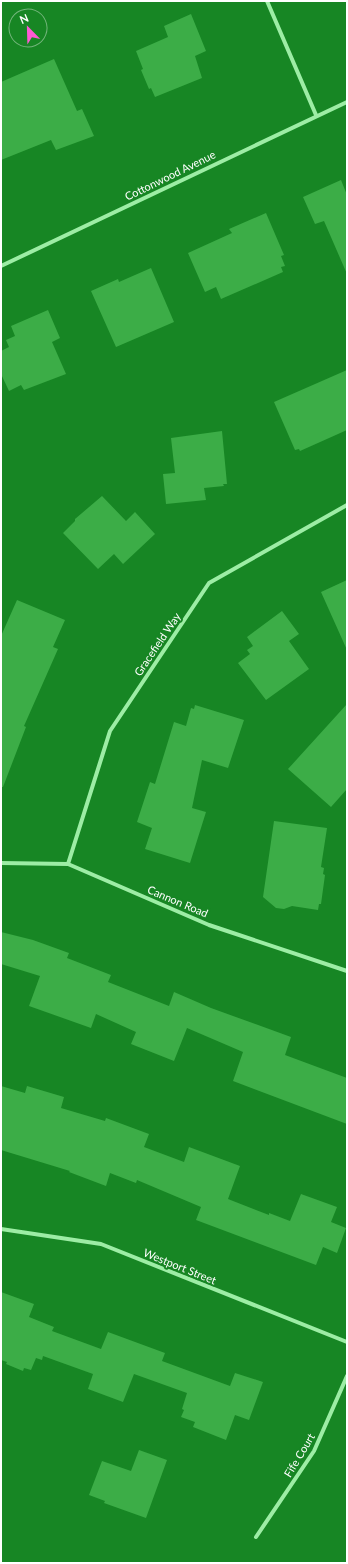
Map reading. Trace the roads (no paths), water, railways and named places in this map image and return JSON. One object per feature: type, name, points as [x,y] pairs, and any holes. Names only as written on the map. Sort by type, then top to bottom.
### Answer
[{"type":"street","points":[[267,1],[316,115]]},
{"type":"street","name":"Cottonwood Avenue","points":[[1,266],[316,115],[347,102]]},
{"type":"street","name":"Gracefield Way","points":[[68,864],[110,731],[209,583],[347,505]]},
{"type":"street","name":"Cannon Road","points":[[1,863],[68,864],[209,925],[347,971]]},
{"type":"street","name":"Westport Street","points":[[1,1229],[101,1244],[347,1342]]},
{"type":"street","name":"Fife Court","points":[[256,1537],[314,1451],[347,1376]]}]
